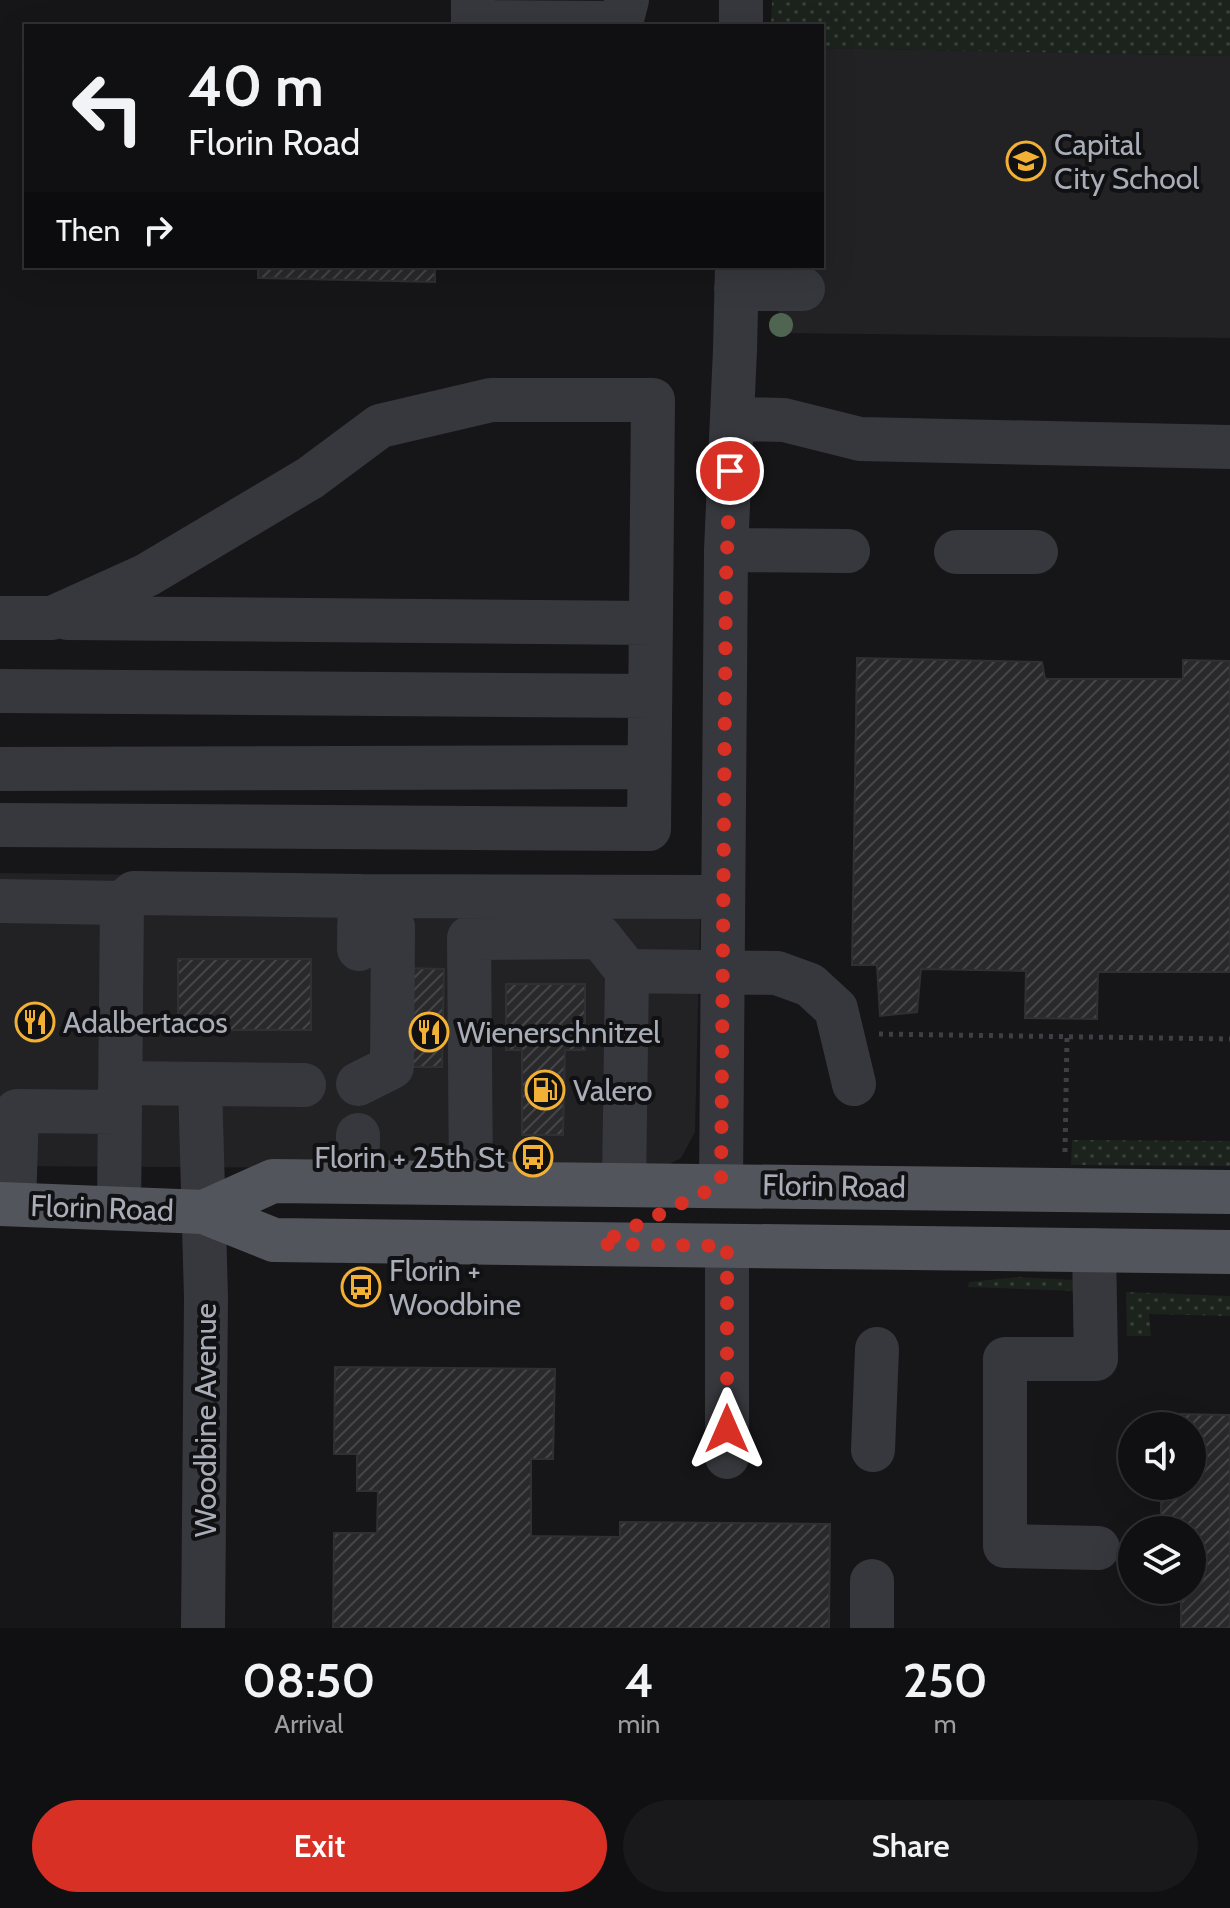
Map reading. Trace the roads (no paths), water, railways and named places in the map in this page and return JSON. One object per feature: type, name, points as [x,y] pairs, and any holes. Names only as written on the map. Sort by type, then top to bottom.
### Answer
[{"type":"main road","name":"Florin Road","points":[[204,1212],[273,1181],[1230,1192]]},
{"type":"main road","points":[[599,1244],[721,1184]]},
{"type":"main road","points":[[727,1246],[873,1187]]},
{"type":"main road","name":"Florin Road","points":[[7,1204],[204,1212],[274,1240],[1230,1252]]},
{"type":"street","points":[[741,0],[741,24]]},
{"type":"street","points":[[473,16],[623,16]]},
{"type":"street","points":[[721,1184],[726,550],[736,277],[803,289]]},
{"type":"street","points":[[0,825],[649,829],[653,400],[491,400],[380,426],[310,478],[147,575],[52,618]]},
{"type":"street","points":[[732,419],[784,420],[860,439],[1230,447]]},
{"type":"street","points":[[726,550],[848,551]]},
{"type":"street","points":[[956,552],[1036,552]]},
{"type":"street","points":[[0,618],[651,623]]},
{"type":"street","points":[[0,691],[650,696]]},
{"type":"street","points":[[0,769],[649,767]]},
{"type":"street","points":[[0,901],[122,903],[134,893],[393,927],[392,1067],[358,1084]]},
{"type":"street","points":[[359,924],[723,897]]},
{"type":"street","points":[[119,1208],[122,903]]},
{"type":"street","points":[[471,1183],[469,938],[600,937],[627,971],[624,1184]]},
{"type":"street","points":[[627,971],[777,973],[810,985],[836,1009],[854,1084]]},
{"type":"street","points":[[7,1204],[17,1111],[200,1084],[304,1085]]},
{"type":"street","name":"Woodbine Avenue","points":[[200,1084],[204,1212],[203,1628]]},
{"type":"street","points":[[357,1181],[358,1135]]},
{"type":"street","points":[[727,1246],[727,1457]]},
{"type":"street","points":[[1094,1250],[1096,1359],[1005,1359],[1005,1546],[1098,1548]]},
{"type":"street","points":[[873,1450],[877,1349]]},
{"type":"street","points":[[872,1581],[872,1628]]},
{"type":"place","name":"Capital City School","points":[[1026,161]]},
{"type":"place","name":"Adalbertacos","points":[[35,1022]]},
{"type":"place","name":"Wienerschnitzel","points":[[429,1032]]},
{"type":"place","name":"Valero","points":[[545,1090]]},
{"type":"place","name":"Florin + 25th St","points":[[533,1157]]},
{"type":"place","name":"Florin + Woodbine","points":[[361,1287]]}]
